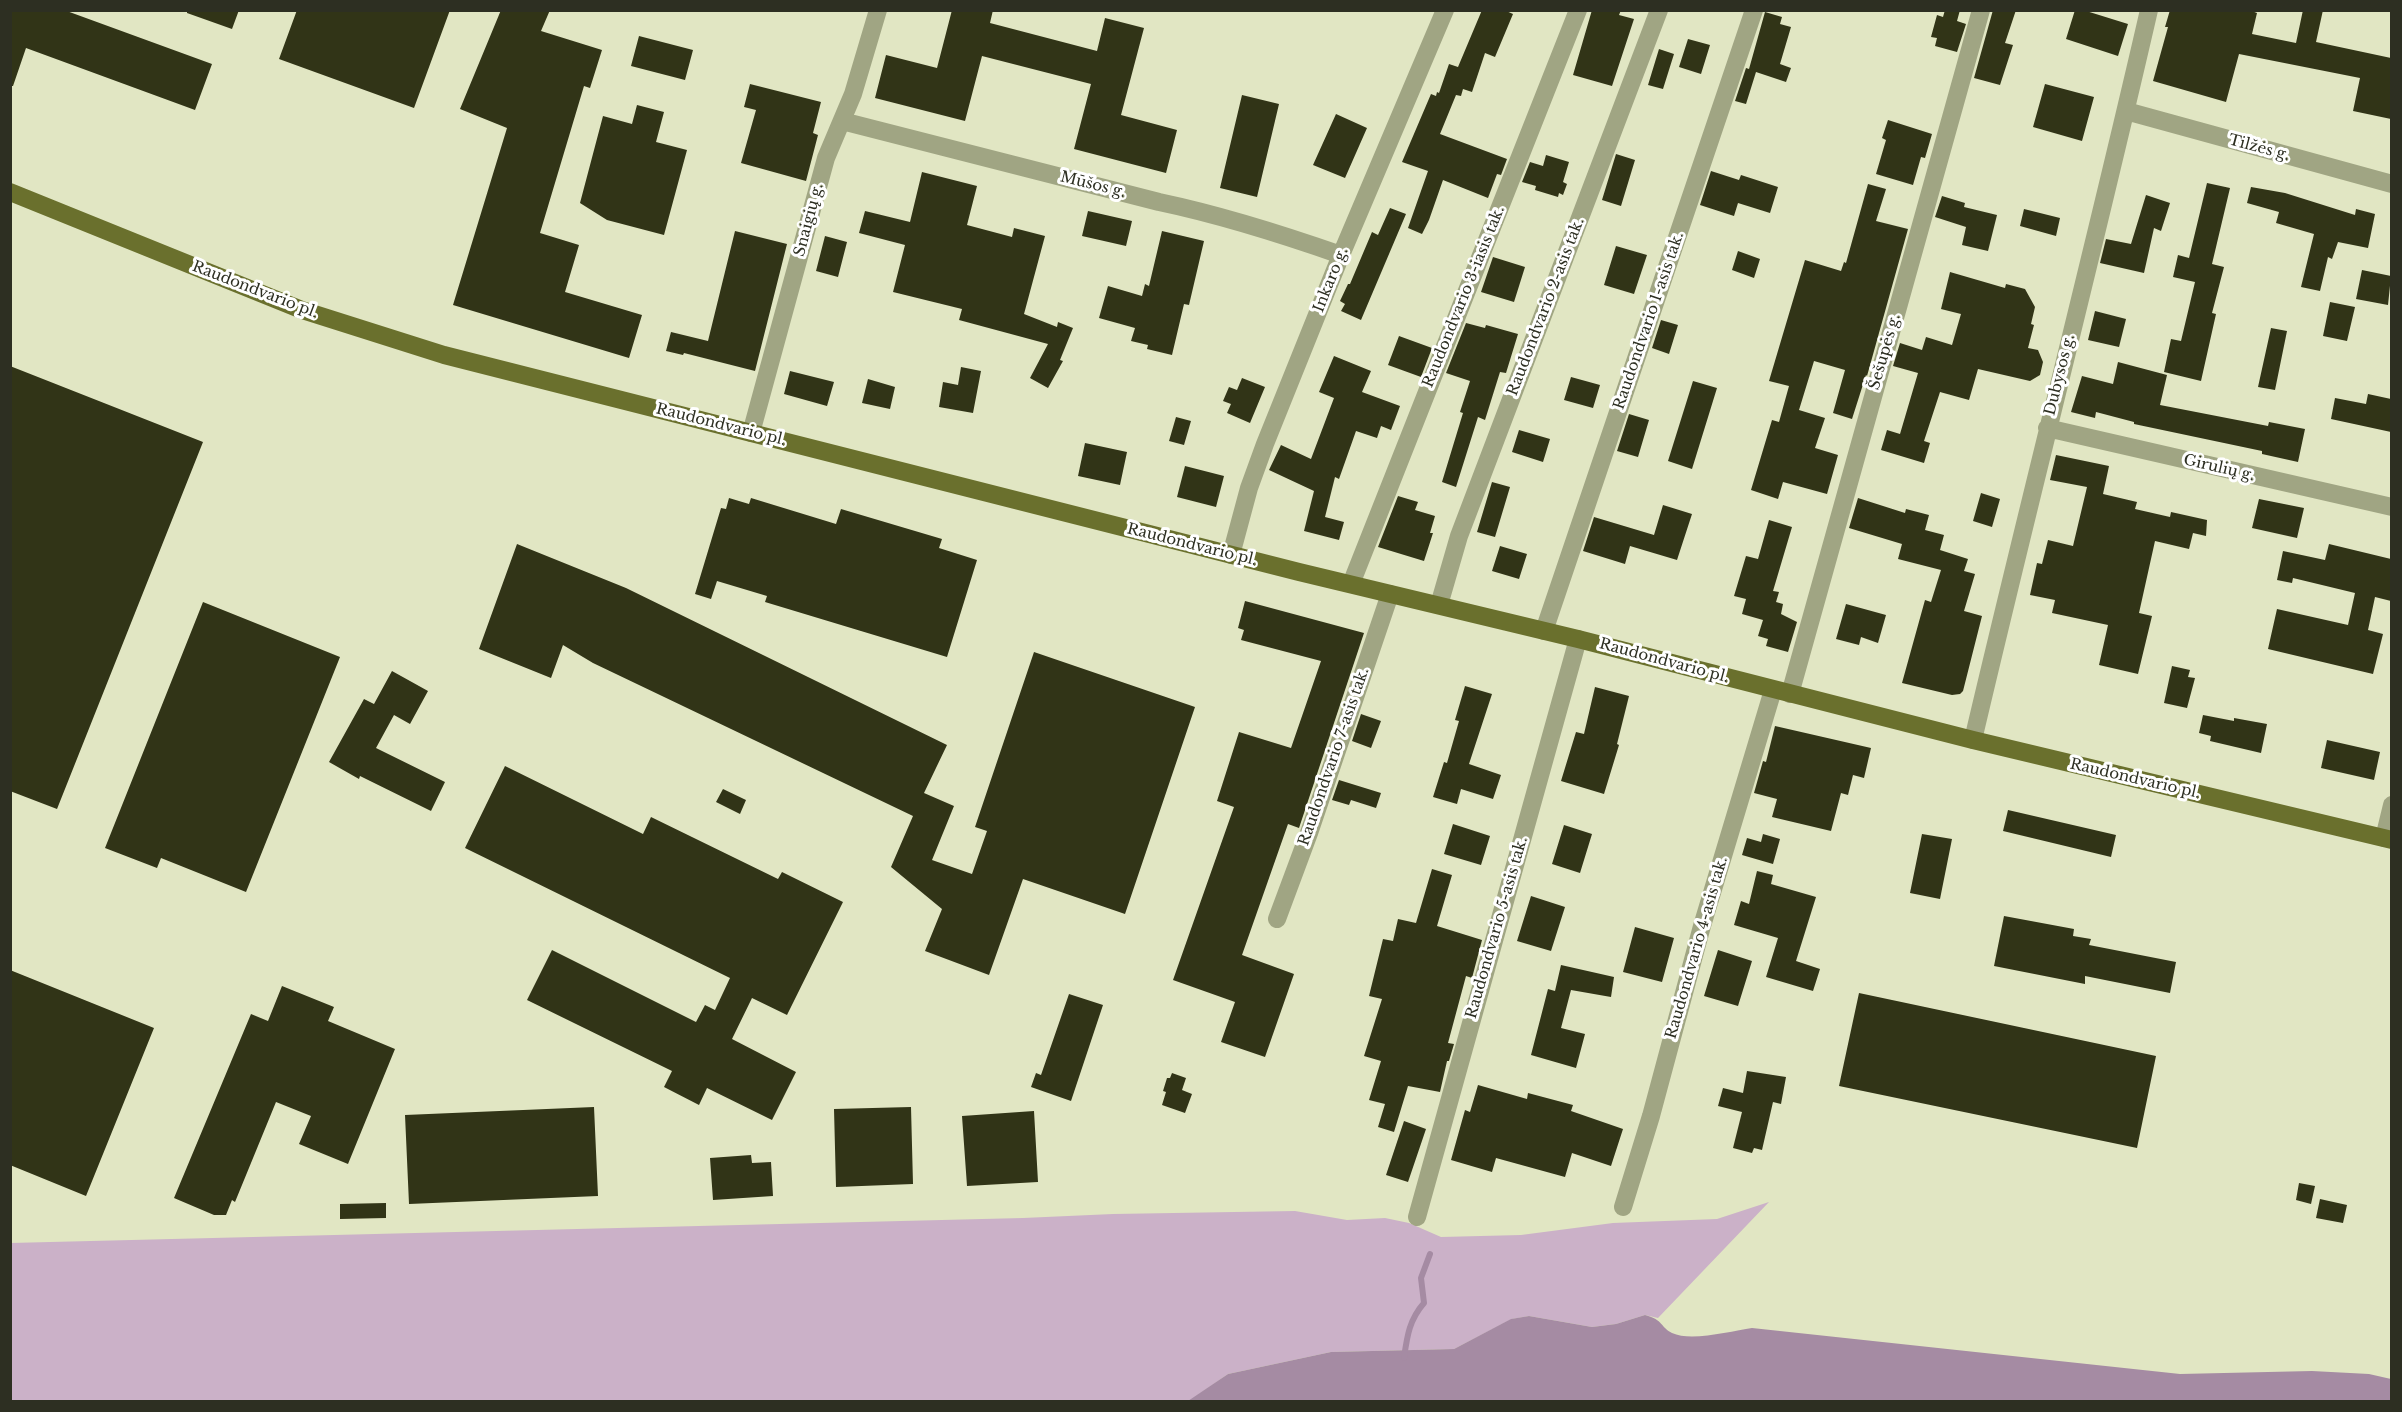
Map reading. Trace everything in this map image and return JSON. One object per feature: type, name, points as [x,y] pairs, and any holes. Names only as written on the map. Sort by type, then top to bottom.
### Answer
[{"type":"main road","name":"Raudondvario pl.","points":[[10,192],[302,310],[444,355],[1973,740],[2388,839]]},
{"type":"street","name":"Snaigių g.","points":[[751,432],[826,158],[842,121],[878,10]]},
{"type":"street","name":"Inkaro g.","points":[[1231,555],[1265,444],[1341,255],[1445,10]]},
{"type":"street","name":"Raudondvario 3-iasis tak.","points":[[1351,584],[1578,10]]},
{"type":"street","name":"Raudondvario 2-asis tak.","points":[[1439,605],[1459,536],[1659,10]]},
{"type":"street","name":"Raudondvario 1-asis tak.","points":[[1544,631],[1754,10]]},
{"type":"street","name":"Šešupės g.","points":[[1781,692],[1981,10]]},
{"type":"street","name":"Dubysos g.","points":[[1973,740],[2149,10]]},
{"type":"street","name":"Tilžės g.","points":[[2126,111],[2391,184]]},
{"type":"street","name":"Mūšos g.","points":[[842,121],[1202,211],[1341,255]]},
{"type":"street","name":"Girulių g.","points":[[2047,428],[2391,507]]},
{"type":"street","name":"Raudondvario 7-asis tak.","points":[[1277,919],[1309,833],[1390,594]]},
{"type":"street","name":"Raudondvario 5-asis tak.","points":[[1417,1216],[1578,639]]},
{"type":"street","name":"Raudondvario 4-asis tak.","points":[[1623,1207],[1651,1116],[1702,926],[1781,692]]},
{"type":"street","points":[[2388,839],[2391,805]]},
{"type":"shaded area","points":[[1769,1202],[1658,1318],[1645,1315],[1616,1324],[1592,1327],[1529,1316],[1512,1319],[1454,1349],[1331,1352],[1228,1374],[1188,1402],[11,1401],[10,1243],[1295,1211],[1347,1220],[1385,1218],[1409,1223],[1441,1237],[1521,1235],[1613,1223],[1717,1219]]},
{"type":"shaded area","points":[[1645,1315],[1659,1321],[1672,1333],[1690,1336],[1752,1328],[2180,1374],[2312,1371],[2369,1374],[2391,1379],[2391,1401],[1188,1401],[1228,1374],[1331,1352],[1454,1349],[1511,1319],[1529,1316],[1592,1327],[1616,1324]]},
{"type":"building","points":[[10,10],[64,10],[212,64],[195,110],[26,48],[13,86],[10,86]]},
{"type":"building","points":[[187,10],[239,10],[232,29],[187,13]]},
{"type":"building","points":[[297,10],[450,10],[414,108],[279,59]]},
{"type":"building","points":[[501,10],[550,10],[541,31],[602,50],[590,88],[584,86],[540,233],[579,245],[565,292],[642,315],[629,358],[453,305],[507,128],[460,109]]},
{"type":"building","points":[[952,10],[993,10],[990,23],[1097,51],[1105,18],[1144,28],[1121,115],[1177,130],[1166,173],[1074,149],[1091,84],[982,56],[965,121],[875,98],[886,55],[937,68]]},
{"type":"building","points":[[1482,10],[1504,10],[1513,14],[1495,57],[1485,53],[1472,92],[1463,89],[1461,96],[1456,95],[1440,134],[1507,159],[1501,175],[1497,174],[1488,198],[1443,180],[1422,234],[1408,228],[1428,171],[1402,162],[1431,94],[1436,96],[1437,92],[1439,93],[1449,64],[1458,67]]},
{"type":"building","points":[[1592,10],[1621,10],[1619,15],[1634,19],[1612,86],[1573,75]]},
{"type":"building","points":[[1945,10],[1960,10],[1957,21],[1966,24],[1957,52],[1935,46],[1937,38],[1931,37],[1937,15],[1943,17]]},
{"type":"building","points":[[1993,10],[2016,10],[2005,43],[2013,45],[2000,85],[1974,78]]},
{"type":"building","points":[[2075,10],[2083,10],[2128,24],[2118,56],[2066,39]]},
{"type":"building","points":[[2170,10],[2249,10],[2257,13],[2252,34],[2296,43],[2303,10],[2323,10],[2316,42],[2391,58],[2391,119],[2353,111],[2360,78],[2239,54],[2226,102],[2153,81],[2168,27],[2165,27]]},
{"type":"building","points":[[1765,12],[1782,17],[1780,24],[1791,27],[1780,64],[1791,68],[1786,82],[1756,72],[1746,104],[1735,101],[1746,68],[1749,69]]},
{"type":"building","points":[[639,36],[693,50],[685,80],[631,66]]},
{"type":"building","points":[[1688,39],[1710,45],[1701,74],[1679,67]]},
{"type":"building","points":[[1659,49],[1674,54],[1663,89],[1648,85]]},
{"type":"building","points":[[750,84],[821,102],[813,133],[818,135],[806,181],[741,163],[756,110],[744,107]]},
{"type":"building","points":[[2045,84],[2094,97],[2082,141],[2033,127]]},
{"type":"building","points":[[1242,95],[1279,104],[1257,197],[1220,188]]},
{"type":"building","points":[[637,105],[664,112],[656,142],[687,150],[664,235],[607,220],[580,203],[603,116],[632,124]]},
{"type":"building","points":[[1336,114],[1367,128],[1345,178],[1313,165]]},
{"type":"building","points":[[1888,120],[1932,134],[1925,158],[1921,157],[1913,185],[1876,174],[1886,140],[1882,138]]},
{"type":"building","points":[[1616,154],[1635,160],[1621,206],[1602,200]]},
{"type":"building","points":[[1546,155],[1569,162],[1563,182],[1567,184],[1563,195],[1559,193],[1558,197],[1535,190],[1536,186],[1522,182],[1530,162],[1543,166]]},
{"type":"building","points":[[1711,171],[1739,180],[1741,175],[1778,187],[1770,213],[1738,203],[1734,216],[1700,205]]},
{"type":"building","points":[[922,172],[977,186],[967,225],[1012,237],[1014,228],[1045,236],[1024,314],[1057,327],[1058,322],[1073,328],[1060,360],[1063,361],[1048,388],[1030,378],[1048,344],[959,320],[962,309],[893,292],[905,245],[859,233],[865,211],[910,222]]},
{"type":"building","points":[[2207,183],[2230,188],[2212,264],[2224,267],[2212,313],[2216,314],[2201,381],[2164,372],[2171,339],[2181,341],[2195,282],[2173,277],[2178,255],[2189,258]]},
{"type":"building","points":[[1868,184],[1886,189],[1876,221],[1908,229],[1867,376],[1852,419],[1833,413],[1845,370],[1814,361],[1799,410],[1825,418],[1815,448],[1838,455],[1827,494],[1783,482],[1778,499],[1751,490],[1772,420],[1779,422],[1789,386],[1769,381],[1805,260],[1841,271],[1844,262],[1846,263]]},
{"type":"building","points":[[2251,187],[2285,193],[2355,215],[2356,209],[2375,214],[2368,248],[2338,242],[2332,259],[2328,257],[2320,291],[2301,287],[2314,234],[2276,223],[2279,212],[2247,203]]},
{"type":"building","points":[[2146,195],[2170,203],[2161,231],[2154,228],[2144,273],[2100,263],[2106,239],[2131,244]]},
{"type":"building","points":[[1942,196],[1965,203],[1964,207],[1997,215],[1988,251],[1962,245],[1966,227],[1935,217]]},
{"type":"building","points":[[1390,208],[1406,214],[1361,320],[1341,311],[1345,304],[1340,301],[1350,284],[1372,232],[1378,235]]},
{"type":"building","points":[[2024,209],[2060,218],[2056,236],[2020,226]]},
{"type":"building","points":[[1088,211],[1132,221],[1126,246],[1082,236]]},
{"type":"building","points":[[735,231],[787,244],[755,371],[684,353],[683,355],[666,351],[671,332],[708,341]]},
{"type":"building","points":[[1162,231],[1204,241],[1189,305],[1184,304],[1172,355],[1147,349],[1148,345],[1131,341],[1135,328],[1099,318],[1108,286],[1142,296],[1145,284],[1149,286]]},
{"type":"building","points":[[825,236],[847,242],[838,277],[816,271]]},
{"type":"building","points":[[1616,246],[1647,255],[1634,294],[1604,285]]},
{"type":"building","points":[[1738,251],[1760,259],[1754,278],[1732,270]]},
{"type":"building","points":[[1493,257],[1525,267],[1514,302],[1481,292]]},
{"type":"building","points":[[2362,270],[2391,276],[2388,305],[2356,299]]},
{"type":"building","points":[[1950,272],[2005,288],[2006,284],[2025,289],[2035,307],[2031,324],[2034,325],[2028,348],[2038,350],[2043,362],[2040,375],[2030,381],[1978,369],[1969,400],[1940,392],[1924,441],[1930,443],[1924,463],[1881,450],[1887,430],[1900,434],[1918,373],[1893,366],[1900,343],[1922,350],[1926,337],[1952,345],[1961,314],[1941,309]]},
{"type":"building","points":[[2330,302],[2355,307],[2347,341],[2323,336]]},
{"type":"building","points":[[2095,311],[2126,319],[2119,347],[2088,340]]},
{"type":"building","points":[[1661,320],[1678,325],[1669,354],[1652,348]]},
{"type":"building","points":[[1466,323],[1485,328],[1486,325],[1518,334],[1506,373],[1500,372],[1485,420],[1478,417],[1456,487],[1442,482],[1463,413],[1460,412],[1470,381],[1446,373]]},
{"type":"building","points":[[2271,328],[2287,331],[2275,390],[2258,387]]},
{"type":"building","points":[[1399,336],[1432,348],[1421,377],[1388,365]]},
{"type":"building","points":[[1334,356],[1371,371],[1362,392],[1400,406],[1391,430],[1381,426],[1377,438],[1356,431],[1339,479],[1335,477],[1325,517],[1344,522],[1339,540],[1304,531],[1314,491],[1269,470],[1281,445],[1311,459],[1334,398],[1319,392]]},
{"type":"building","points":[[2118,362],[2167,375],[2160,405],[2268,426],[2269,422],[2305,429],[2298,462],[2262,454],[2262,451],[2134,424],[2134,422],[2096,412],[2095,418],[2071,412],[2082,376],[2113,384]]},
{"type":"building","points":[[10,366],[203,442],[57,809],[10,791]]},
{"type":"building","points":[[961,367],[981,371],[973,413],[939,407],[943,382],[958,385]]},
{"type":"building","points":[[790,371],[834,382],[827,406],[784,394]]},
{"type":"building","points":[[1571,377],[1600,385],[1593,408],[1564,400]]},
{"type":"building","points":[[1242,378],[1265,387],[1250,423],[1227,413],[1231,404],[1223,401],[1229,387],[1237,390]]},
{"type":"building","points":[[868,379],[895,387],[890,409],[862,403]]},
{"type":"building","points":[[1693,381],[1717,388],[1692,469],[1668,461]]},
{"type":"building","points":[[2368,394],[2391,399],[2391,432],[2331,419],[2335,398],[2366,404]]},
{"type":"building","points":[[1629,414],[1649,420],[1638,457],[1617,451]]},
{"type":"building","points":[[1176,417],[1191,421],[1184,445],[1169,441]]},
{"type":"building","points":[[1519,430],[1550,439],[1543,462],[1512,452]]},
{"type":"building","points":[[1085,443],[1127,452],[1120,485],[1078,476]]},
{"type":"building","points":[[2056,455],[2109,466],[2103,494],[2137,502],[2135,509],[2170,517],[2171,512],[2207,520],[2206,536],[2193,533],[2189,549],[2155,541],[2139,613],[2152,616],[2138,674],[2099,665],[2108,625],[2052,613],[2055,600],[2030,595],[2037,563],[2042,564],[2048,540],[2073,546],[2087,487],[2050,480]]},
{"type":"building","points":[[1185,466],[1224,476],[1216,507],[1177,497]]},
{"type":"building","points":[[1492,482],[1510,487],[1495,537],[1477,532]]},
{"type":"building","points":[[1981,493],[2000,499],[1992,527],[1973,521]]},
{"type":"building","points":[[1398,496],[1418,502],[1415,510],[1435,516],[1430,533],[1433,533],[1424,561],[1378,547]]},
{"type":"building","points":[[729,498],[749,504],[751,498],[836,524],[841,509],[942,539],[939,548],[977,560],[947,657],[765,602],[767,596],[717,581],[711,599],[695,594],[721,508],[726,509]]},
{"type":"building","points":[[1858,498],[1905,513],[1906,509],[1929,515],[1925,530],[1944,535],[1940,550],[1968,559],[1964,571],[1975,574],[1964,611],[1982,616],[1963,691],[1960,694],[1952,695],[1902,683],[1925,600],[1931,602],[1941,570],[1898,559],[1902,544],[1849,528]]},
{"type":"building","points":[[2259,499],[2304,508],[2297,538],[2252,528]]},
{"type":"building","points":[[1663,505],[1692,514],[1677,560],[1630,546],[1625,564],[1583,551],[1594,517],[1654,535]]},
{"type":"building","points":[[1769,520],[1792,527],[1773,591],[1779,592],[1776,602],[1783,604],[1781,614],[1797,622],[1788,652],[1766,646],[1768,639],[1758,636],[1763,620],[1742,614],[1746,599],[1734,596],[1746,556],[1758,559]]},
{"type":"building","points":[[517,544],[626,588],[947,745],[924,793],[954,806],[932,860],[972,874],[987,831],[975,827],[1034,652],[1195,707],[1125,914],[1023,879],[989,975],[925,951],[942,909],[891,867],[913,816],[593,663],[563,645],[551,678],[479,649]]},
{"type":"building","points":[[2329,544],[2391,559],[2391,601],[2375,597],[2368,630],[2383,634],[2373,674],[2268,649],[2277,609],[2348,625],[2355,593],[2293,578],[2292,583],[2277,580],[2283,551],[2325,560]]},
{"type":"building","points":[[1500,546],[1527,554],[1519,579],[1492,571]]},
{"type":"building","points":[[1245,601],[1364,633],[1299,828],[1288,824],[1242,955],[1294,974],[1265,1057],[1221,1042],[1235,1002],[1173,980],[1234,807],[1217,801],[1239,732],[1291,748],[1321,661],[1241,640],[1244,630],[1238,628]]},
{"type":"building","points":[[203,602],[340,657],[246,892],[161,858],[157,868],[105,848]]},
{"type":"building","points":[[1846,604],[1886,615],[1878,643],[1861,637],[1859,645],[1836,639]]},
{"type":"building","points":[[2172,666],[2190,670],[2188,677],[2195,678],[2187,708],[2164,703]]},
{"type":"building","points":[[392,671],[428,691],[410,724],[394,715],[376,748],[445,782],[431,811],[360,776],[359,779],[329,762],[364,699],[374,704]]},
{"type":"building","points":[[1465,686],[1492,694],[1469,764],[1501,775],[1493,799],[1461,789],[1457,804],[1433,797],[1444,762],[1447,763],[1459,721],[1455,720]]},
{"type":"building","points":[[1595,687],[1629,696],[1617,744],[1619,745],[1604,794],[1561,781],[1576,732],[1584,734]]},
{"type":"building","points":[[1361,714],[1381,721],[1371,748],[1352,741]]},
{"type":"building","points":[[2203,715],[2267,724],[2261,753],[2210,741],[2211,736],[2199,733]]},
{"type":"building","points":[[1775,726],[1871,748],[1864,778],[1853,775],[1848,795],[1841,793],[1831,831],[1772,817],[1777,799],[1754,793],[1763,761],[1766,762]]},
{"type":"building","points":[[2327,740],[2380,752],[2374,780],[2321,768]]},
{"type":"building","points":[[505,766],[643,834],[651,817],[778,879],[782,872],[843,902],[787,1015],[752,998],[732,1039],[796,1072],[772,1120],[707,1088],[699,1105],[664,1087],[672,1071],[527,1000],[552,950],[696,1022],[705,1005],[715,1010],[730,978],[465,848]]},
{"type":"building","points":[[1339,780],[1381,793],[1376,808],[1351,800],[1349,805],[1332,800]]},
{"type":"building","points":[[723,789],[746,800],[740,814],[716,802]]},
{"type":"building","points":[[2008,810],[2116,835],[2111,857],[2003,831]]},
{"type":"building","points":[[1453,824],[1490,836],[1481,865],[1444,854]]},
{"type":"building","points":[[1564,825],[1592,834],[1580,873],[1552,864]]},
{"type":"building","points":[[1763,834],[1780,839],[1773,864],[1742,855],[1747,838],[1761,842]]},
{"type":"building","points":[[1922,834],[1952,839],[1940,899],[1910,893]]},
{"type":"building","points":[[1432,869],[1452,875],[1437,926],[1482,940],[1472,978],[1466,976],[1448,1043],[1454,1044],[1449,1061],[1447,1061],[1440,1092],[1408,1086],[1394,1132],[1378,1127],[1385,1104],[1369,1100],[1381,1061],[1364,1056],[1382,999],[1369,996],[1383,939],[1393,941],[1398,919],[1416,923]]},
{"type":"building","points":[[1757,871],[1773,875],[1771,884],[1816,897],[1796,961],[1820,969],[1813,991],[1766,977],[1778,938],[1734,925],[1741,901],[1749,904]]},
{"type":"building","points":[[1531,896],[1565,907],[1551,951],[1517,941]]},
{"type":"building","points":[[2004,916],[2074,929],[2073,936],[2091,939],[2089,945],[2176,962],[2170,993],[2085,976],[2085,984],[1994,966]]},
{"type":"building","points":[[1635,927],[1674,938],[1662,982],[1623,972]]},
{"type":"building","points":[[1718,950],[1752,961],[1738,1006],[1704,996]]},
{"type":"building","points":[[1561,965],[1614,977],[1611,997],[1571,990],[1561,1028],[1585,1034],[1576,1068],[1531,1055],[1548,989],[1555,991]]},
{"type":"building","points":[[10,970],[154,1028],[86,1196],[10,1165]]},
{"type":"building","points":[[282,986],[334,1007],[328,1021],[395,1049],[348,1164],[299,1144],[311,1116],[276,1102],[235,1202],[232,1200],[226,1215],[214,1215],[174,1198],[251,1014],[268,1021]]},
{"type":"building","points":[[1859,993],[2156,1056],[2137,1148],[1839,1086]]},
{"type":"building","points":[[1069,994],[1103,1005],[1071,1101],[1031,1087],[1036,1073],[1041,1075]]},
{"type":"building","points":[[1747,1071],[1786,1077],[1781,1104],[1773,1102],[1762,1150],[1754,1148],[1752,1153],[1733,1148],[1742,1112],[1718,1106],[1723,1088],[1743,1093]]},
{"type":"building","points":[[1172,1073],[1186,1078],[1182,1090],[1192,1094],[1185,1113],[1162,1105],[1167,1078],[1170,1078]]},
{"type":"building","points":[[1478,1085],[1527,1099],[1528,1093],[1573,1105],[1571,1111],[1623,1129],[1611,1166],[1572,1153],[1565,1177],[1496,1158],[1492,1172],[1451,1160],[1465,1110],[1470,1112]]},
{"type":"building","points":[[594,1107],[598,1196],[409,1204],[405,1115]]},
{"type":"building","points":[[911,1107],[913,1184],[836,1187],[834,1109]]},
{"type":"building","points":[[1034,1111],[1038,1182],[967,1186],[962,1116]]},
{"type":"building","points":[[1404,1121],[1426,1129],[1408,1182],[1386,1175]]},
{"type":"building","points":[[751,1155],[752,1163],[771,1162],[773,1196],[713,1200],[710,1158]]},
{"type":"building","points":[[2299,1183],[2315,1186],[2311,1204],[2296,1200]]},
{"type":"building","points":[[2320,1199],[2347,1205],[2343,1223],[2316,1218]]},
{"type":"building","points":[[386,1203],[386,1218],[340,1219],[340,1204]]},
{"type":"waterway","points":[[1404,1358],[1412,1322],[1424,1303],[1421,1278],[1430,1254]]}]
